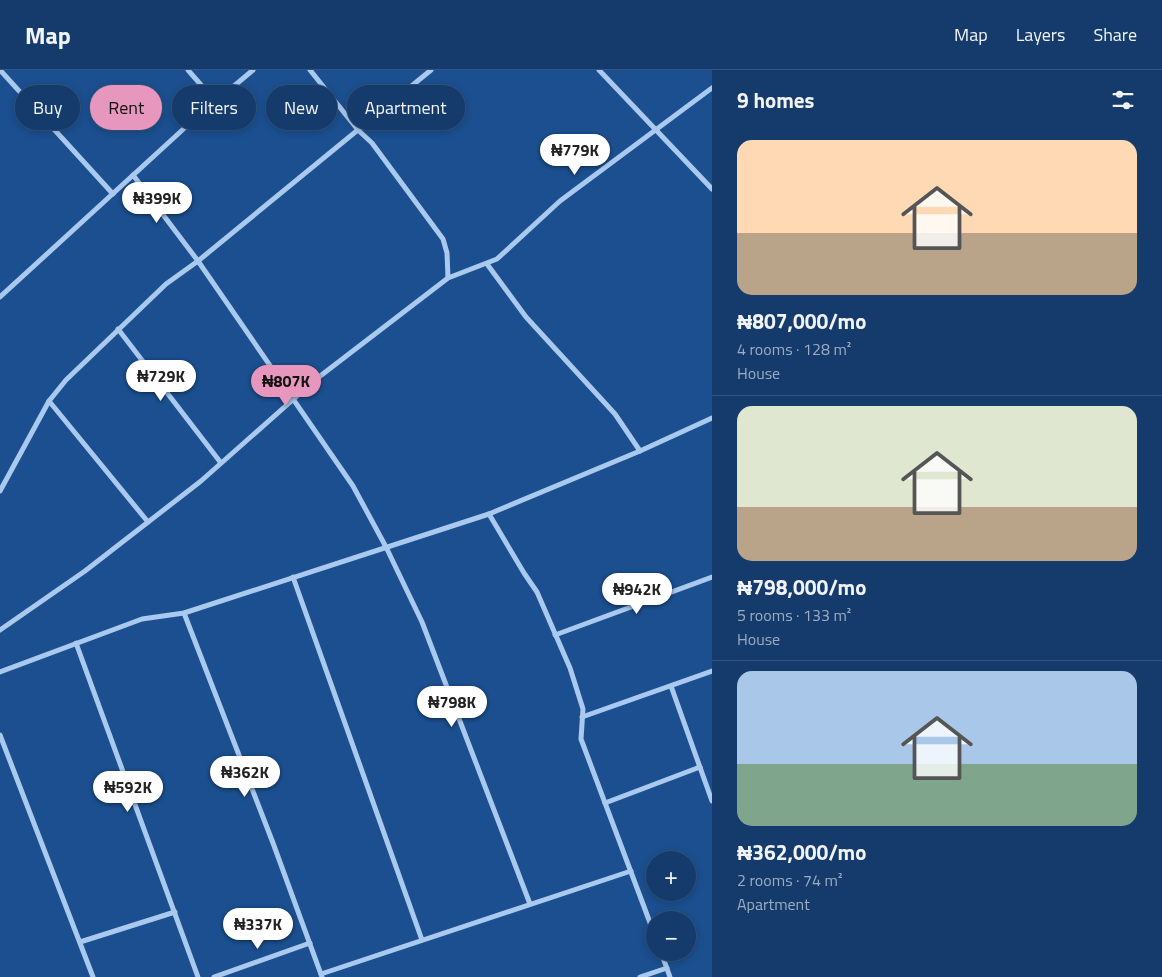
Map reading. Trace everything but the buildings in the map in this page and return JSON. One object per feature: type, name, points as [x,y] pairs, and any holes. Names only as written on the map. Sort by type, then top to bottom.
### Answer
[{"type":"street","points":[[0,70],[113,194]]},
{"type":"street","points":[[188,70],[201,85]]},
{"type":"street","points":[[235,85],[253,70]]},
{"type":"street","points":[[310,70],[347,116]]},
{"type":"street","points":[[413,85],[431,70]]},
{"type":"street","points":[[599,70],[712,190]]},
{"type":"street","points":[[0,630],[85,571],[148,522],[221,463],[315,380],[448,278],[496,259],[560,200],[712,88]]},
{"type":"street","points":[[0,297],[183,130]]},
{"type":"street","points":[[0,491],[49,401],[66,380],[118,328],[166,284],[198,261],[358,130],[372,143],[443,239],[447,253],[448,278]]},
{"type":"street","points":[[133,175],[198,261],[353,486],[386,547],[422,622],[530,904]]},
{"type":"street","points":[[487,264],[526,317],[615,414],[640,451]]},
{"type":"street","points":[[118,328],[221,463]]},
{"type":"street","points":[[49,401],[148,522]]},
{"type":"street","points":[[0,672],[142,619],[184,613],[489,514],[640,451],[712,418]]},
{"type":"street","points":[[489,514],[537,592],[570,668],[583,709],[581,739],[646,912]]},
{"type":"street","points":[[556,635],[712,577]]},
{"type":"street","points":[[293,578],[422,940]]},
{"type":"street","points":[[184,613],[322,976],[422,940],[631,871]]},
{"type":"street","points":[[76,643],[198,977]]},
{"type":"street","points":[[582,717],[712,671]]},
{"type":"street","points":[[671,686],[712,801]]},
{"type":"street","points":[[0,735],[93,977]]},
{"type":"street","points":[[605,803],[700,767]]},
{"type":"street","points":[[80,942],[174,912]]},
{"type":"street","points":[[214,977],[310,943]]},
{"type":"street","points":[[664,961],[670,977]]},
{"type":"street","points":[[640,977],[667,968]]}]
